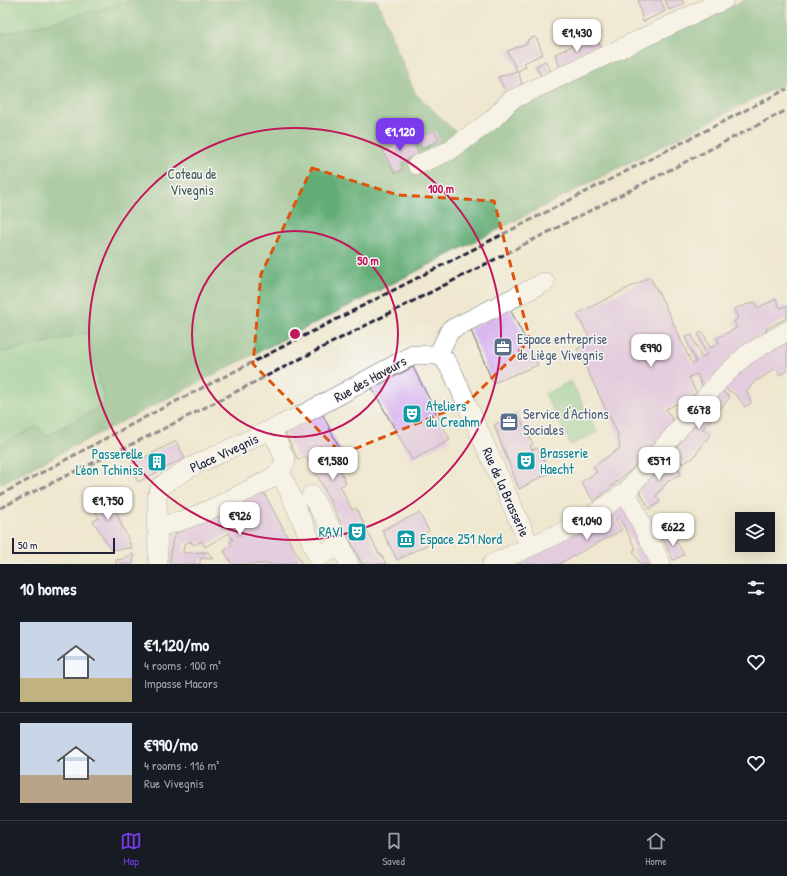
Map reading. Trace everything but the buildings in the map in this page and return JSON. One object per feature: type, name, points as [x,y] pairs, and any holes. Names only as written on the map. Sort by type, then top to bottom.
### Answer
[{"type":"street","points":[[417,165],[449,151],[493,119],[511,100],[724,0]]},
{"type":"street","points":[[438,355],[450,330],[545,282]]},
{"type":"street","points":[[492,564],[578,526],[626,492],[720,381],[746,355],[787,331]]},
{"type":"street","name":"Rue des Haveurs","points":[[271,432],[413,355],[438,355]]},
{"type":"street","name":"Rue de la Brasserie","points":[[438,355],[445,360],[453,372],[530,546]]},
{"type":"street","name":"Place Vivegnis","points":[[158,564],[156,527],[157,497],[161,486],[194,466],[271,432],[286,461],[280,471]]},
{"type":"street","points":[[156,527],[175,524],[195,515],[270,479],[280,471],[318,557],[341,546]]},
{"type":"street","points":[[626,492],[661,564]]},
{"type":"street","points":[[311,495],[341,546],[349,564]]},
{"type":"highlighted area","points":[[312,168],[398,195],[494,201],[530,340],[467,403],[342,454],[253,364],[261,274]]},
{"type":"green space","points":[[0,0],[137,0],[0,35]]},
{"type":"green space","name":"Coteau de Vivegnis","points":[[137,0],[377,0],[415,93],[464,140],[511,100],[746,0],[787,0],[787,82],[0,484],[0,445],[37,426],[47,436],[105,403],[94,364],[89,333],[0,353],[0,35]]},
{"type":"green space","points":[[89,332],[94,364],[105,404],[47,436],[37,426],[0,445],[0,353]]},
{"type":"green space","points":[[571,381],[597,432],[571,445],[545,394]]},
{"type":"railway","points":[[0,495],[155,412],[787,89]]},
{"type":"railway","points":[[0,508],[163,429],[787,110]]},
{"type":"place","name":"Espace entreprise de Liège Vivegnis","points":[[503,347]]},
{"type":"place","name":"Ateliers du Creahm","points":[[412,414]]},
{"type":"place","name":"Service d'Actions Sociales","points":[[509,422]]},
{"type":"place","name":"Brasserie Haecht","points":[[526,461]]},
{"type":"place","name":"Passerelle Léon Tchiniss","points":[[157,462]]},
{"type":"place","name":"RAVI","points":[[357,532]]},
{"type":"place","name":"Espace 251 Nord","points":[[406,539]]}]
